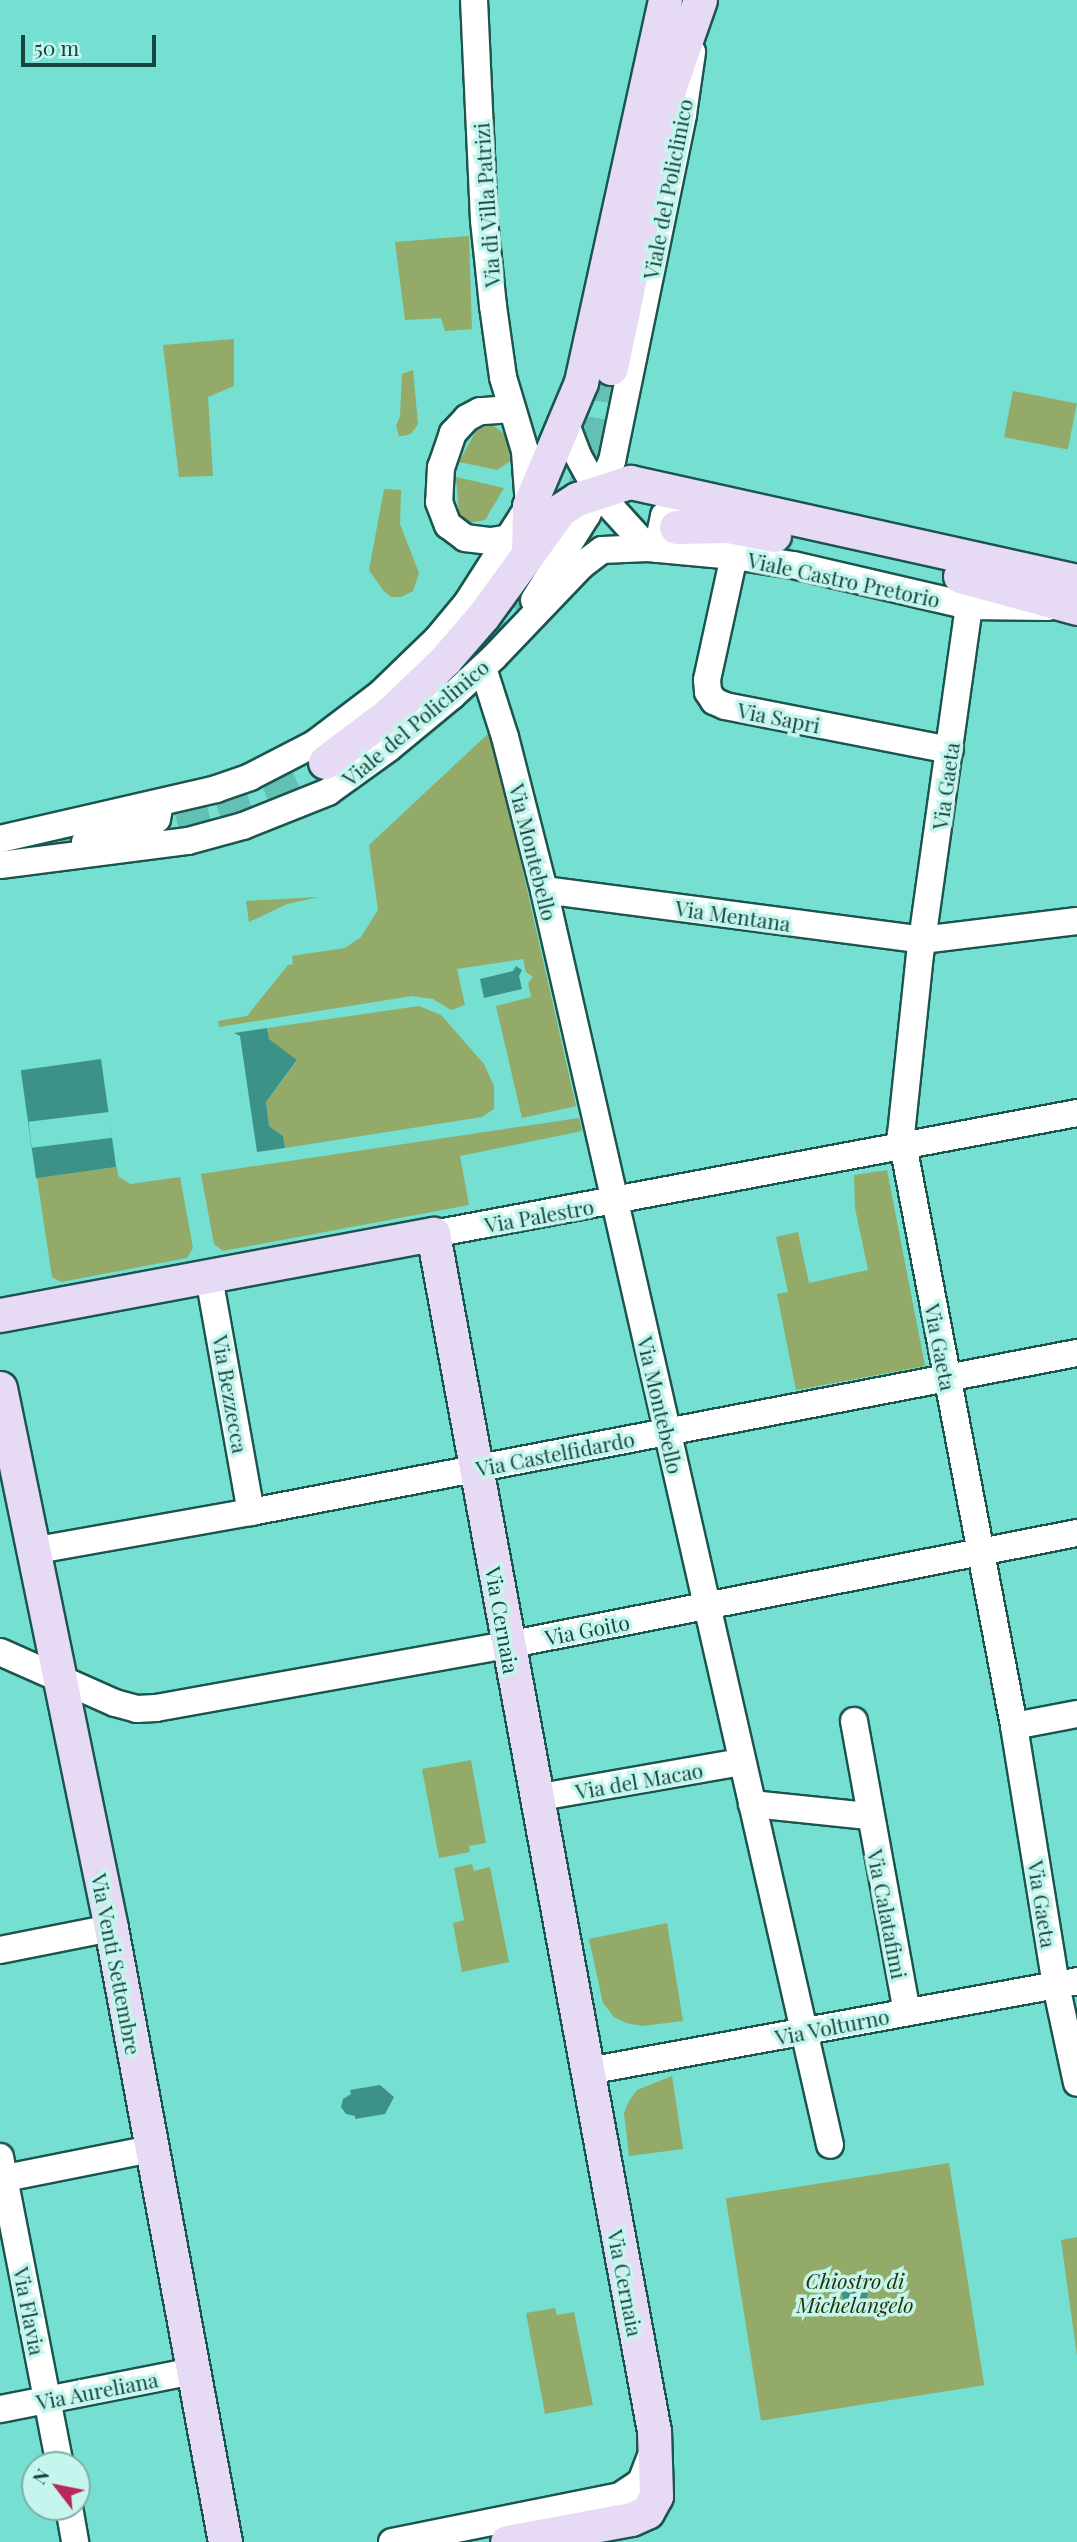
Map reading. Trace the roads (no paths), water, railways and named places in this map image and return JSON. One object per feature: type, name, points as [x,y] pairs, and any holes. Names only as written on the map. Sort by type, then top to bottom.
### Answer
[{"type":"main road","name":"Viale del Policlinico","points":[[529,532],[581,382],[608,369],[665,0]]},
{"type":"main road","points":[[608,369],[670,86],[700,0]]},
{"type":"main road","points":[[325,764],[390,713],[438,668],[478,622],[529,532],[566,505],[599,494],[621,472],[690,494],[1075,598]]},
{"type":"main road","points":[[661,541],[717,526],[754,531],[1075,598]]},
{"type":"main road","name":"Via Palestro","points":[[0,1315],[433,1234]]},
{"type":"main road","name":"Via Cernaia","points":[[433,1234],[654,2431],[656,2496],[651,2508],[638,2516],[571,2536]]},
{"type":"main road","name":"Via Venti Settembre","points":[[0,1388],[111,1928],[193,2371],[229,2535]]},
{"type":"main road","points":[[507,2542],[571,2536]]},
{"type":"street","name":"Via di Villa Patrizi","points":[[474,0],[484,220],[499,358],[525,451],[529,532]]},
{"type":"street","name":"Viale del Policlinico","points":[[608,369],[621,472]]},
{"type":"street","points":[[512,409],[480,411],[462,422],[447,445],[439,492],[445,521],[459,535],[480,541],[529,532]]},
{"type":"street","points":[[565,422],[577,454],[599,494],[661,541]]},
{"type":"street","name":"Viale del Policlinico","points":[[517,633],[599,494]]},
{"type":"street","points":[[661,541],[664,516],[690,494]]},
{"type":"street","name":"Viale Castro Pretorio","points":[[611,548],[661,541],[793,565],[969,606],[1075,598]]},
{"type":"street","name":"Viale del Policlinico","points":[[0,839],[160,803],[250,777],[325,764],[401,739],[483,668],[582,565],[597,553],[611,548]]},
{"type":"street","name":"Via Sapri","points":[[734,556],[707,680],[708,692],[714,701],[725,706],[950,750]]},
{"type":"street","name":"Via Gaeta","points":[[969,606],[901,1112],[903,1147],[979,1550],[1067,1983],[1077,2083]]},
{"type":"street","name":"Via Montebello","points":[[483,668],[505,737],[544,890],[613,1201],[668,1431],[705,1606],[830,2145]]},
{"type":"street","name":"Viale del Policlinico","points":[[10,864],[188,841],[280,813],[325,764]]},
{"type":"street","name":"Viale del Policlinico","points":[[10,864],[149,825],[158,819],[160,803]]},
{"type":"street","name":"Via Mentana","points":[[544,890],[922,940],[1077,921]]},
{"type":"street","name":"Via Palestro","points":[[433,1234],[1077,1113]]},
{"type":"street","name":"Via Bezzecca","points":[[209,1277],[251,1512]]},
{"type":"street","name":"Via Castelfidardo","points":[[32,1551],[251,1512],[1077,1353]]},
{"type":"street","name":"Via Goito","points":[[0,1652],[121,1705],[151,1709],[507,1645],[979,1550],[1077,1533]]},
{"type":"street","points":[[1014,1726],[1077,1714]]},
{"type":"street","name":"Via Calatafimi","points":[[854,1721],[869,1816],[907,2012]]},
{"type":"street","name":"Via del Macao","points":[[535,1798],[742,1762]]},
{"type":"street","points":[[752,1804],[869,1816]]},
{"type":"street","points":[[0,1950],[111,1928]]},
{"type":"street","name":"Via Volturno","points":[[588,2071],[1067,1983]]},
{"type":"street","points":[[1,2171],[152,2149]]},
{"type":"street","name":"Via Flavia","points":[[1,2171],[57,2451]]},
{"type":"street","name":"Via Aureliana","points":[[0,2409],[193,2371]]},
{"type":"street","points":[[392,2542],[625,2494],[641,2482],[649,2469],[654,2431]]},
{"type":"street","points":[[71,2521],[75,2542]]},
{"type":"water","points":[[516,966],[522,970],[519,976],[522,989],[484,998],[480,979],[513,971]]},
{"type":"water","points":[[267,1028],[269,1039],[297,1060],[266,1102],[269,1126],[283,1136],[285,1148],[257,1152],[240,1036],[234,1033]]},
{"type":"water","points":[[101,1059],[116,1167],[36,1178],[21,1070]]},
{"type":"water","points":[[380,2085],[394,2097],[385,2114],[355,2119],[355,2116],[346,2114],[341,2107],[343,2099],[351,2094],[350,2090]]},
{"type":"water","points":[[855,2280],[864,2284],[868,2293],[864,2302],[855,2306],[846,2302],[842,2293],[846,2284]]},
{"type":"tunnel","points":[[579,502],[597,451],[611,368]]},
{"type":"tunnel","points":[[486,649],[545,565]]},
{"type":"tunnel","points":[[216,804],[264,788],[325,762]]},
{"type":"tunnel","points":[[130,840],[251,811]]},
{"type":"tunnel","points":[[13,858],[116,827]]},
{"type":"park label","name":"Chiostro di Michelangelo","points":[[855,2292]]}]
